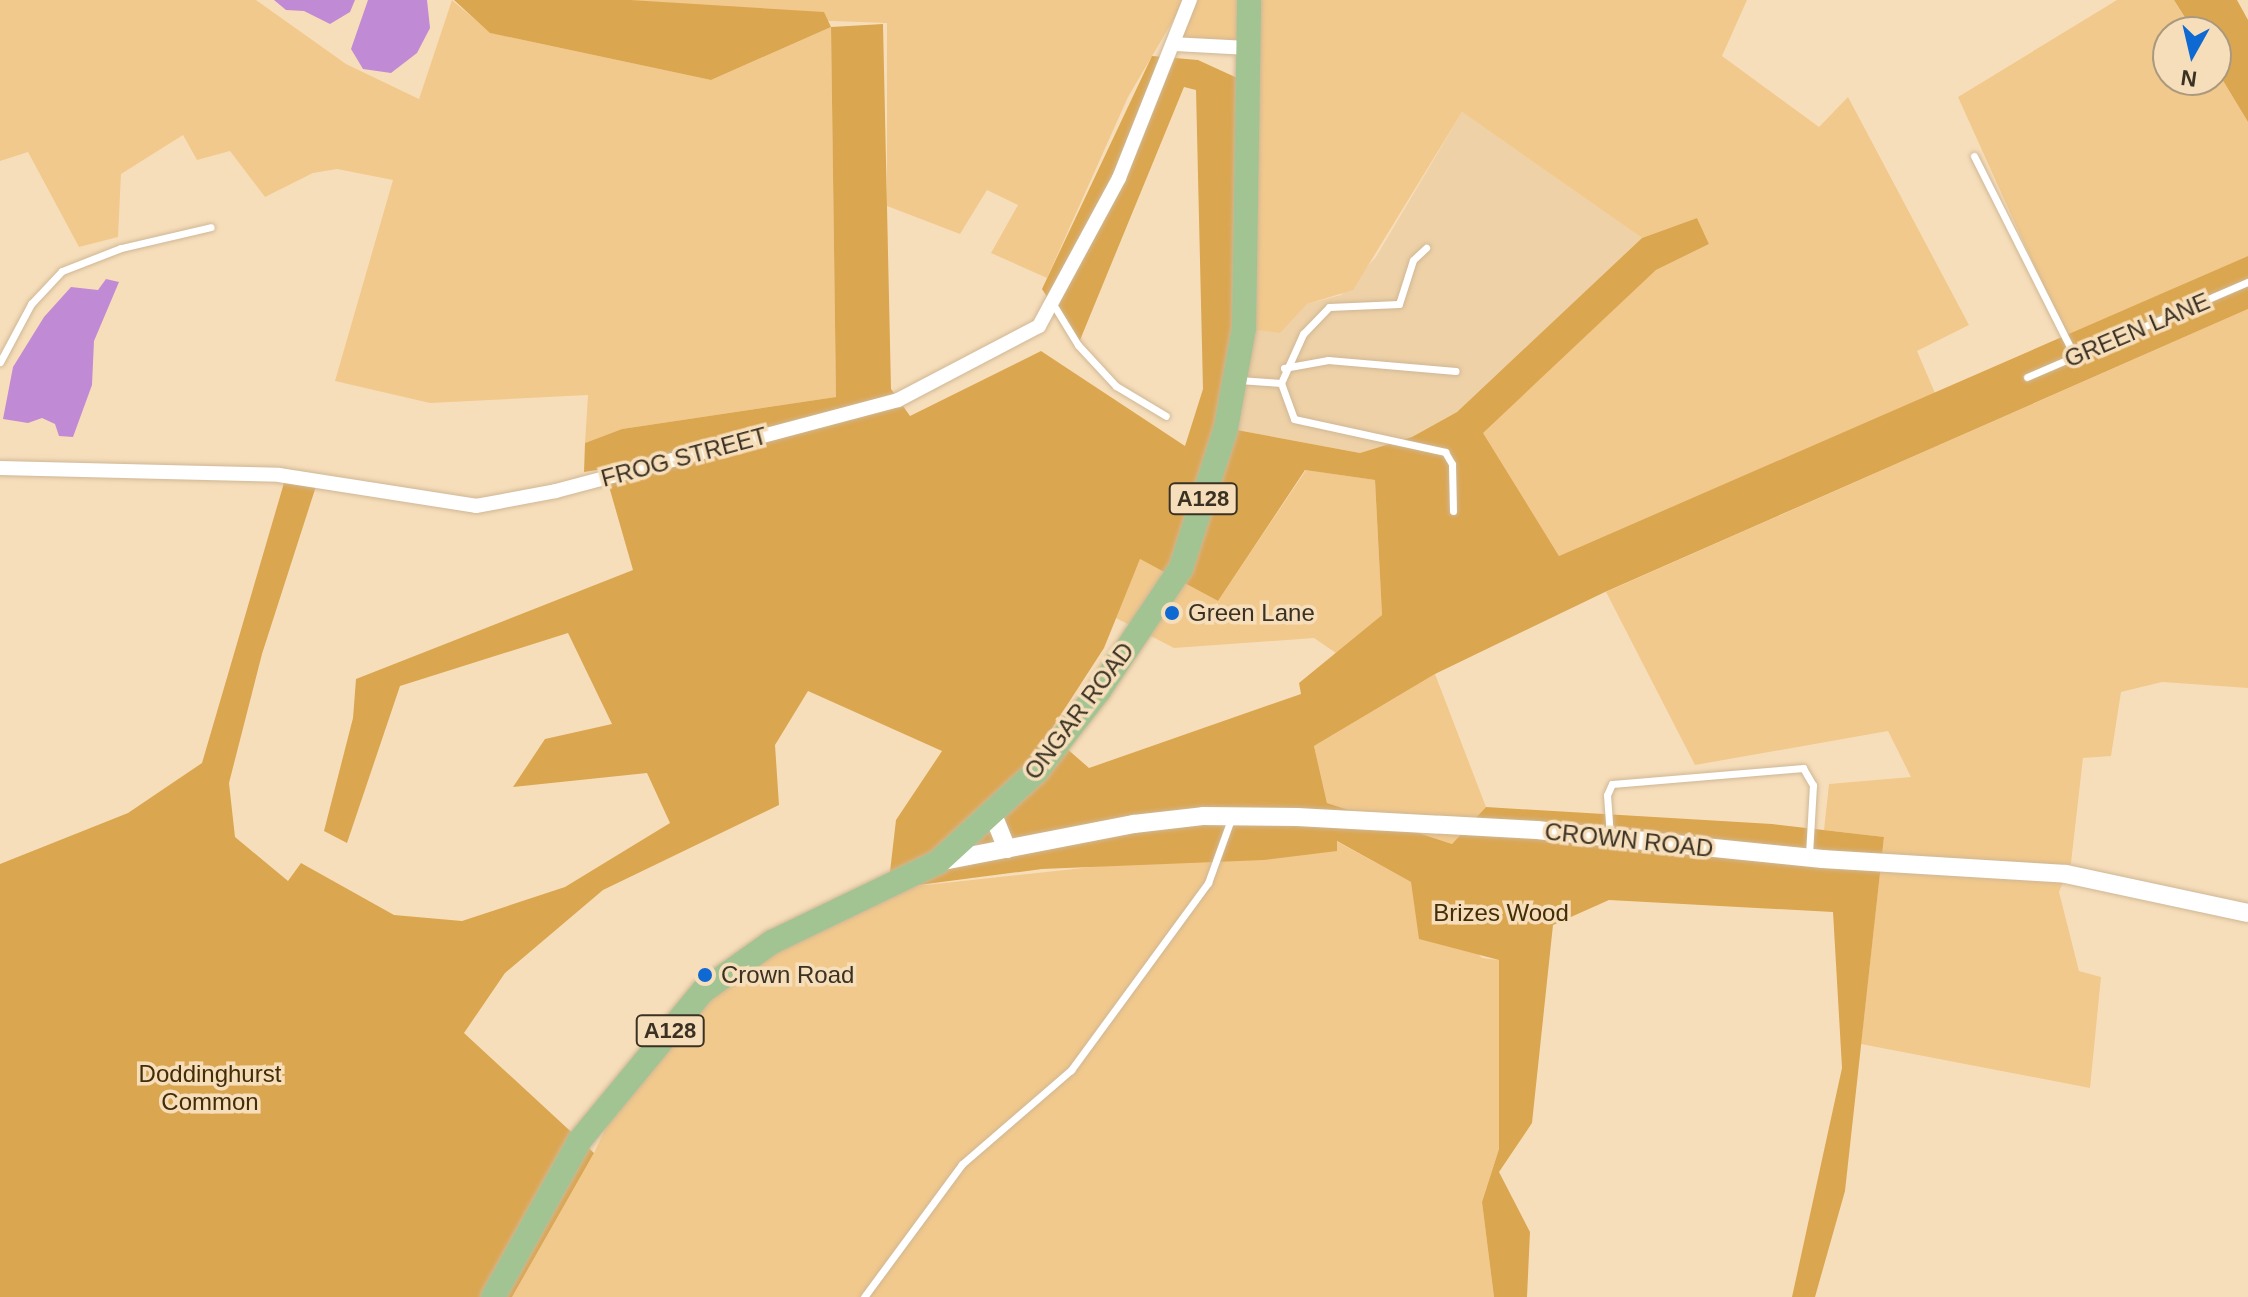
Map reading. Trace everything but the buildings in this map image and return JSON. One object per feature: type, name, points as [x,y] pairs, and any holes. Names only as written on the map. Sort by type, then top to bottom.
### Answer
[{"type":"main road","name":"ONGAR ROAD","points":[[493,1297],[580,1140],[703,991],[772,942],[938,862],[1036,772],[1181,568],[1237,380],[1249,249],[1246,48],[1249,0]]},
{"type":"street","name":"FROG STREET","points":[[0,468],[279,475],[476,506],[556,491],[898,400],[1039,326],[1119,178],[1190,0]]},
{"type":"street","points":[[1173,44],[1246,48]]},
{"type":"street","points":[[992,812],[1007,849]]},
{"type":"street","name":"CROWN ROAD","points":[[938,862],[1134,824],[1232,816],[1611,838],[1809,858],[2066,874],[2248,913]]},
{"type":"lane","points":[[1974,156],[2075,357]]},
{"type":"lane","points":[[0,362],[31,304],[62,271],[121,248],[211,227]]},
{"type":"lane","points":[[1426,248],[1413,260],[1399,304],[1329,307],[1314,317],[1284,368],[1281,383],[1294,419],[1445,452],[1452,464],[1453,511]]},
{"type":"lane","name":"GREEN LANE","points":[[2027,377],[2248,282]]},
{"type":"lane","points":[[1052,302],[1078,345],[1116,386],[1166,416]]},
{"type":"lane","points":[[1284,368],[1328,360],[1456,371]]},
{"type":"lane","points":[[1237,380],[1281,383]]},
{"type":"lane","points":[[1611,838],[1607,795],[1612,784],[1803,768],[1813,785],[1809,858]]},
{"type":"lane","points":[[864,1297],[962,1164],[1071,1070],[1208,883],[1232,816]]},
{"type":"shaded area","points":[[0,0],[256,0],[346,64],[419,99],[452,0],[491,33],[711,80],[831,27],[836,397],[622,429],[585,443],[588,395],[430,403],[335,381],[393,180],[337,169],[313,173],[265,197],[230,151],[197,160],[183,135],[121,174],[118,237],[79,247],[28,152],[0,161]]},
{"type":"shaded area","points":[[274,0],[355,0],[350,12],[330,24],[304,11],[286,10]]},
{"type":"shaded area","points":[[368,0],[427,0],[430,28],[417,53],[391,73],[363,69],[351,49]]},
{"type":"shaded area","points":[[579,0],[1185,0],[1128,97],[1047,278],[991,253],[1018,205],[987,190],[960,234],[887,206],[887,23],[750,18]]},
{"type":"shaded area","points":[[1190,0],[1747,0],[1722,56],[1819,127],[1848,97],[1969,325],[1917,351],[1935,393],[1559,556],[1482,433],[1656,270],[1709,244],[1697,218],[1642,238],[1462,112],[1353,290],[1307,304],[1280,333],[1244,328],[1246,49],[1173,44]]},
{"type":"shaded area","points":[[2117,0],[2174,0],[2184,16],[2152,16],[2152,96],[2232,96],[2248,122],[2248,256],[2066,336],[1958,97]]},
{"type":"shaded area","points":[[1462,112],[1642,238],[1457,412],[1412,437],[1360,453],[1226,428],[1244,328],[1290,316],[1307,304],[1341,295],[1376,257]]},
{"type":"shaded area","points":[[106,279],[119,282],[94,341],[92,385],[73,437],[59,436],[55,424],[42,418],[28,423],[3,419],[13,367],[44,317],[71,287],[98,290]]},
{"type":"shaded area","points":[[2248,309],[2248,688],[2162,682],[2121,692],[2111,756],[2083,758],[2071,863],[2059,892],[2079,971],[2101,977],[2090,1088],[1861,1044],[1884,837],[1824,830],[1829,784],[1911,777],[1888,731],[1695,765],[1606,592]]},
{"type":"shaded area","points":[[1306,470],[1375,480],[1382,615],[1336,653],[1314,638],[1174,648],[1114,617],[1140,559],[1218,601]]},
{"type":"shaded area","points":[[1435,674],[1486,807],[1452,844],[1327,803],[1314,746]]},
{"type":"shaded area","points":[[1336,841],[1411,882],[1482,958],[1499,960],[1499,1149],[1482,1202],[1494,1297],[512,1297],[594,1153],[626,1085],[703,991],[888,889]]},
{"type":"green space","points":[[454,0],[630,0],[824,12],[831,27],[711,80],[490,33]]},
{"type":"green space","points":[[2174,0],[2237,0],[2248,20],[2248,122],[2232,96],[2232,16],[2184,16]]},
{"type":"green space","points":[[883,24],[891,389],[910,416],[1041,351],[1185,446],[1203,389],[1196,90],[1184,87],[1078,345],[1042,289],[1152,56],[1198,60],[1246,82],[1249,249],[1226,428],[1360,453],[1412,437],[1457,412],[1642,238],[1697,218],[1709,244],[1656,270],[1483,433],[1559,556],[2248,256],[2248,309],[1605,592],[1435,674],[1314,746],[1327,803],[1452,844],[1486,807],[1772,824],[1884,837],[1845,1191],[1815,1297],[1792,1297],[1842,1068],[1833,912],[1609,900],[1553,925],[1532,1123],[1499,1172],[1530,1232],[1527,1297],[1494,1297],[1482,1202],[1499,1149],[1499,960],[1419,939],[1411,882],[1337,841],[1337,851],[1264,860],[1042,869],[888,889],[896,820],[942,751],[808,691],[775,745],[779,805],[603,890],[505,973],[464,1033],[594,1153],[512,1297],[0,1297],[0,864],[128,813],[202,763],[286,476],[318,480],[262,654],[229,783],[235,837],[288,881],[301,863],[394,915],[462,921],[565,887],[670,823],[647,773],[513,787],[545,739],[612,724],[568,633],[400,686],[347,843],[324,831],[353,718],[356,679],[633,570],[604,469],[584,472],[585,443],[622,429],[836,397],[831,27]],"holes":[[[1305,470],[1375,480],[1382,615],[1299,683],[1301,694],[1089,768],[1049,733],[1104,648],[1140,559],[1218,601]]]},
{"type":"place","name":"Green Lane","points":[[1172,613]]},
{"type":"place","name":"Crown Road","points":[[705,975]]},
{"type":"park label","name":"Brizes Wood","points":[[1501,913]]},
{"type":"park label","name":"Doddinghurst Common","points":[[210,1088]]}]
